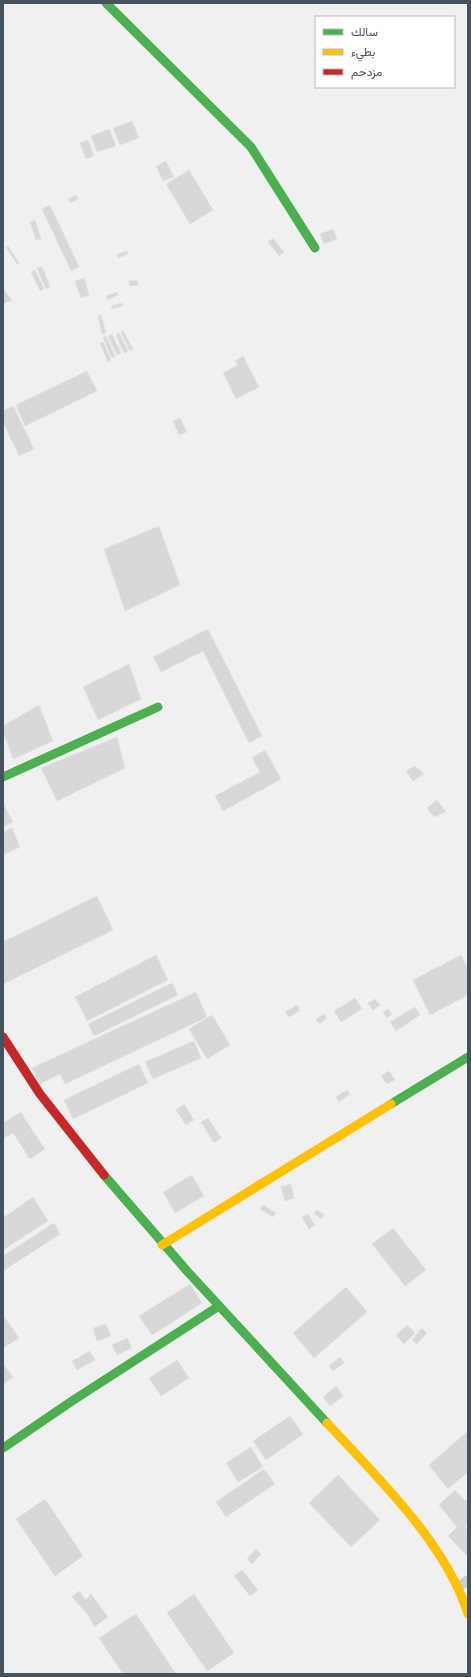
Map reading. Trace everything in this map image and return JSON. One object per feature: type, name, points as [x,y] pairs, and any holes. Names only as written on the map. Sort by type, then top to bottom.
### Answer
[{"type":"street","points":[[106,3],[251,146],[268,170],[302,229],[315,248]]},
{"type":"street","points":[[3,777],[158,707]]},
{"type":"street","points":[[3,1037],[32,1084],[59,1120],[162,1245],[395,1497],[432,1544],[458,1587],[468,1614]]},
{"type":"street","points":[[162,1245],[468,1057]]},
{"type":"street","points":[[3,1448],[72,1400],[219,1306]]},
{"type":"street","points":[[458,1587],[468,1580]]},
{"type":"building","points":[[132,121],[139,138],[120,145],[113,128]]},
{"type":"building","points":[[109,129],[116,146],[97,152],[91,136]]},
{"type":"building","points":[[88,140],[94,156],[86,159],[80,143]]},
{"type":"building","points":[[166,161],[174,177],[163,181],[156,166]]},
{"type":"building","points":[[189,170],[213,210],[190,224],[166,184]]},
{"type":"building","points":[[76,195],[78,199],[70,203],[68,199]]},
{"type":"building","points":[[50,205],[79,267],[71,271],[42,209]]},
{"type":"building","points":[[35,220],[41,239],[36,240],[30,222]]},
{"type":"building","points":[[333,229],[337,239],[324,244],[320,234]]},
{"type":"building","points":[[273,238],[284,252],[279,256],[268,242]]},
{"type":"building","points":[[8,246],[19,263],[17,264],[6,247]]},
{"type":"building","points":[[127,251],[128,254],[118,258],[117,254]]},
{"type":"building","points":[[42,267],[50,287],[46,289],[37,268]]},
{"type":"building","points":[[35,270],[44,289],[40,291],[31,272]]},
{"type":"building","points":[[84,278],[89,295],[81,298],[75,281]]},
{"type":"building","points":[[137,280],[138,285],[130,286],[129,281]]},
{"type":"building","points":[[3,289],[12,300],[3,304]]},
{"type":"building","points":[[117,292],[118,295],[108,300],[106,296]]},
{"type":"building","points":[[122,303],[123,306],[112,309],[111,306]]},
{"type":"building","points":[[101,315],[106,333],[102,334],[98,316]]},
{"type":"building","points":[[123,331],[133,349],[130,351],[121,332]]},
{"type":"building","points":[[119,333],[128,351],[124,353],[116,335]]},
{"type":"building","points":[[112,334],[121,353],[117,355],[108,336]]},
{"type":"building","points":[[106,336],[115,356],[112,358],[103,338]]},
{"type":"building","points":[[103,342],[111,360],[108,362],[100,343]]},
{"type":"building","points":[[243,356],[259,387],[236,399],[223,373],[238,365],[235,361]]},
{"type":"building","points":[[87,371],[97,391],[25,426],[16,405]]},
{"type":"building","points":[[13,406],[34,449],[19,456],[3,422],[3,411]]},
{"type":"building","points":[[180,418],[187,432],[179,435],[173,421]]},
{"type":"building","points":[[159,526],[180,585],[125,611],[104,549]]},
{"type":"building","points":[[208,629],[262,736],[249,743],[203,651],[161,672],[153,657]]},
{"type":"building","points":[[129,664],[141,699],[98,720],[83,687]]},
{"type":"building","points":[[39,705],[53,741],[13,759],[3,731],[3,726]]},
{"type":"building","points":[[117,737],[125,768],[57,801],[41,768]]},
{"type":"building","points":[[265,750],[281,779],[223,811],[215,796],[260,772],[252,758]]},
{"type":"building","points":[[415,766],[424,774],[413,781],[406,771]]},
{"type":"building","points":[[437,800],[446,812],[434,817],[427,808]]},
{"type":"building","points":[[3,803],[13,822],[3,827]]},
{"type":"building","points":[[12,828],[20,847],[3,855],[3,832]]},
{"type":"building","points":[[97,896],[113,930],[3,984],[3,942]]},
{"type":"building","points":[[156,955],[168,980],[87,1021],[75,997]]},
{"type":"building","points":[[461,955],[468,969],[468,995],[430,1015],[413,980]]},
{"type":"building","points":[[172,983],[178,995],[94,1036],[88,1024]]},
{"type":"building","points":[[196,992],[207,1017],[65,1084],[60,1074],[40,1084],[32,1068]]},
{"type":"building","points":[[355,998],[362,1009],[341,1022],[334,1011]]},
{"type":"building","points":[[375,999],[380,1005],[373,1010],[368,1003]]},
{"type":"building","points":[[297,1005],[300,1010],[289,1017],[285,1012]]},
{"type":"building","points":[[415,1007],[420,1015],[396,1031],[390,1022]]},
{"type":"building","points":[[388,1009],[392,1014],[387,1018],[383,1012]]},
{"type":"building","points":[[324,1014],[327,1018],[319,1024],[316,1019]]},
{"type":"building","points":[[212,1015],[230,1045],[207,1059],[189,1029]]},
{"type":"building","points":[[194,1041],[201,1058],[153,1079],[145,1062]]},
{"type":"building","points":[[139,1064],[148,1083],[73,1119],[64,1100]]},
{"type":"building","points":[[389,1071],[395,1080],[387,1084],[381,1076]]},
{"type":"building","points":[[347,1090],[350,1094],[339,1102],[336,1097]]},
{"type":"building","points":[[184,1104],[194,1120],[186,1125],[176,1110]]},
{"type":"building","points":[[21,1112],[32,1130],[17,1139],[13,1133],[3,1138],[3,1123]]},
{"type":"building","points":[[208,1118],[221,1138],[214,1143],[201,1122]]},
{"type":"building","points":[[32,1130],[45,1149],[30,1159],[17,1139]]},
{"type":"building","points":[[192,1175],[204,1196],[175,1213],[163,1192]]},
{"type":"building","points":[[291,1184],[294,1198],[285,1201],[281,1187]]},
{"type":"building","points":[[33,1197],[48,1221],[3,1250],[3,1218]]},
{"type":"building","points":[[263,1205],[276,1213],[273,1217],[260,1209]]},
{"type":"building","points":[[317,1210],[324,1214],[322,1219],[314,1214]]},
{"type":"building","points":[[308,1214],[315,1225],[309,1229],[302,1217]]},
{"type":"building","points":[[54,1223],[60,1234],[3,1271],[3,1256]]},
{"type":"building","points":[[393,1228],[426,1270],[405,1286],[372,1244]]},
{"type":"building","points":[[190,1284],[202,1303],[152,1335],[139,1316]]},
{"type":"building","points":[[346,1287],[367,1312],[314,1358],[293,1333]]},
{"type":"building","points":[[3,1315],[19,1338],[3,1348]]},
{"type":"building","points":[[106,1324],[111,1336],[97,1341],[93,1328]]},
{"type":"building","points":[[407,1325],[415,1333],[404,1344],[396,1335]]},
{"type":"building","points":[[422,1328],[427,1333],[417,1344],[412,1340]]},
{"type":"building","points":[[127,1338],[132,1348],[117,1355],[112,1345]]},
{"type":"building","points":[[90,1351],[95,1360],[77,1370],[72,1361]]},
{"type":"building","points":[[340,1357],[344,1363],[333,1371],[329,1366]]},
{"type":"building","points":[[177,1360],[189,1378],[161,1396],[149,1378]]},
{"type":"building","points":[[3,1364],[13,1377],[3,1384]]},
{"type":"building","points":[[336,1386],[343,1396],[330,1406],[323,1397]]},
{"type":"building","points":[[290,1416],[303,1434],[266,1460],[253,1441]]},
{"type":"building","points":[[468,1431],[468,1472],[448,1489],[429,1465]]},
{"type":"building","points":[[251,1447],[263,1467],[238,1482],[226,1463]]},
{"type":"building","points":[[264,1469],[275,1484],[226,1517],[216,1502]]},
{"type":"building","points":[[338,1475],[380,1520],[351,1547],[309,1503]]},
{"type":"building","points":[[455,1490],[465,1501],[468,1499],[468,1524],[460,1531],[439,1505]]},
{"type":"building","points":[[45,1499],[83,1556],[55,1576],[16,1519]]},
{"type":"building","points":[[463,1521],[468,1532],[468,1557],[448,1536]]},
{"type":"building","points":[[256,1549],[261,1554],[252,1564],[247,1559]]},
{"type":"building","points":[[242,1570],[258,1590],[250,1596],[234,1576]]},
{"type":"building","points":[[79,1591],[86,1600],[91,1594],[108,1617],[94,1627],[88,1615],[72,1597]]},
{"type":"building","points":[[194,1594],[234,1653],[207,1671],[167,1613]]},
{"type":"building","points":[[136,1614],[176,1674],[123,1674],[99,1638]]},
{"type":"traffic: fast","points":[[106,3],[251,147],[315,248]]},
{"type":"traffic: fast","points":[[3,777],[158,707]]},
{"type":"traffic: fast","points":[[391,1104],[468,1057]]},
{"type":"traffic: fast","points":[[104,1175],[187,1271],[327,1423]]},
{"type":"traffic: fast","points":[[3,1448],[72,1401],[219,1306]]},
{"type":"traffic: slow","points":[[162,1245],[391,1104]]},
{"type":"traffic: slow","points":[[327,1423],[388,1488],[427,1537],[444,1562],[458,1588],[468,1614]]},
{"type":"traffic: jam","points":[[3,1037],[40,1094],[104,1175]]}]
